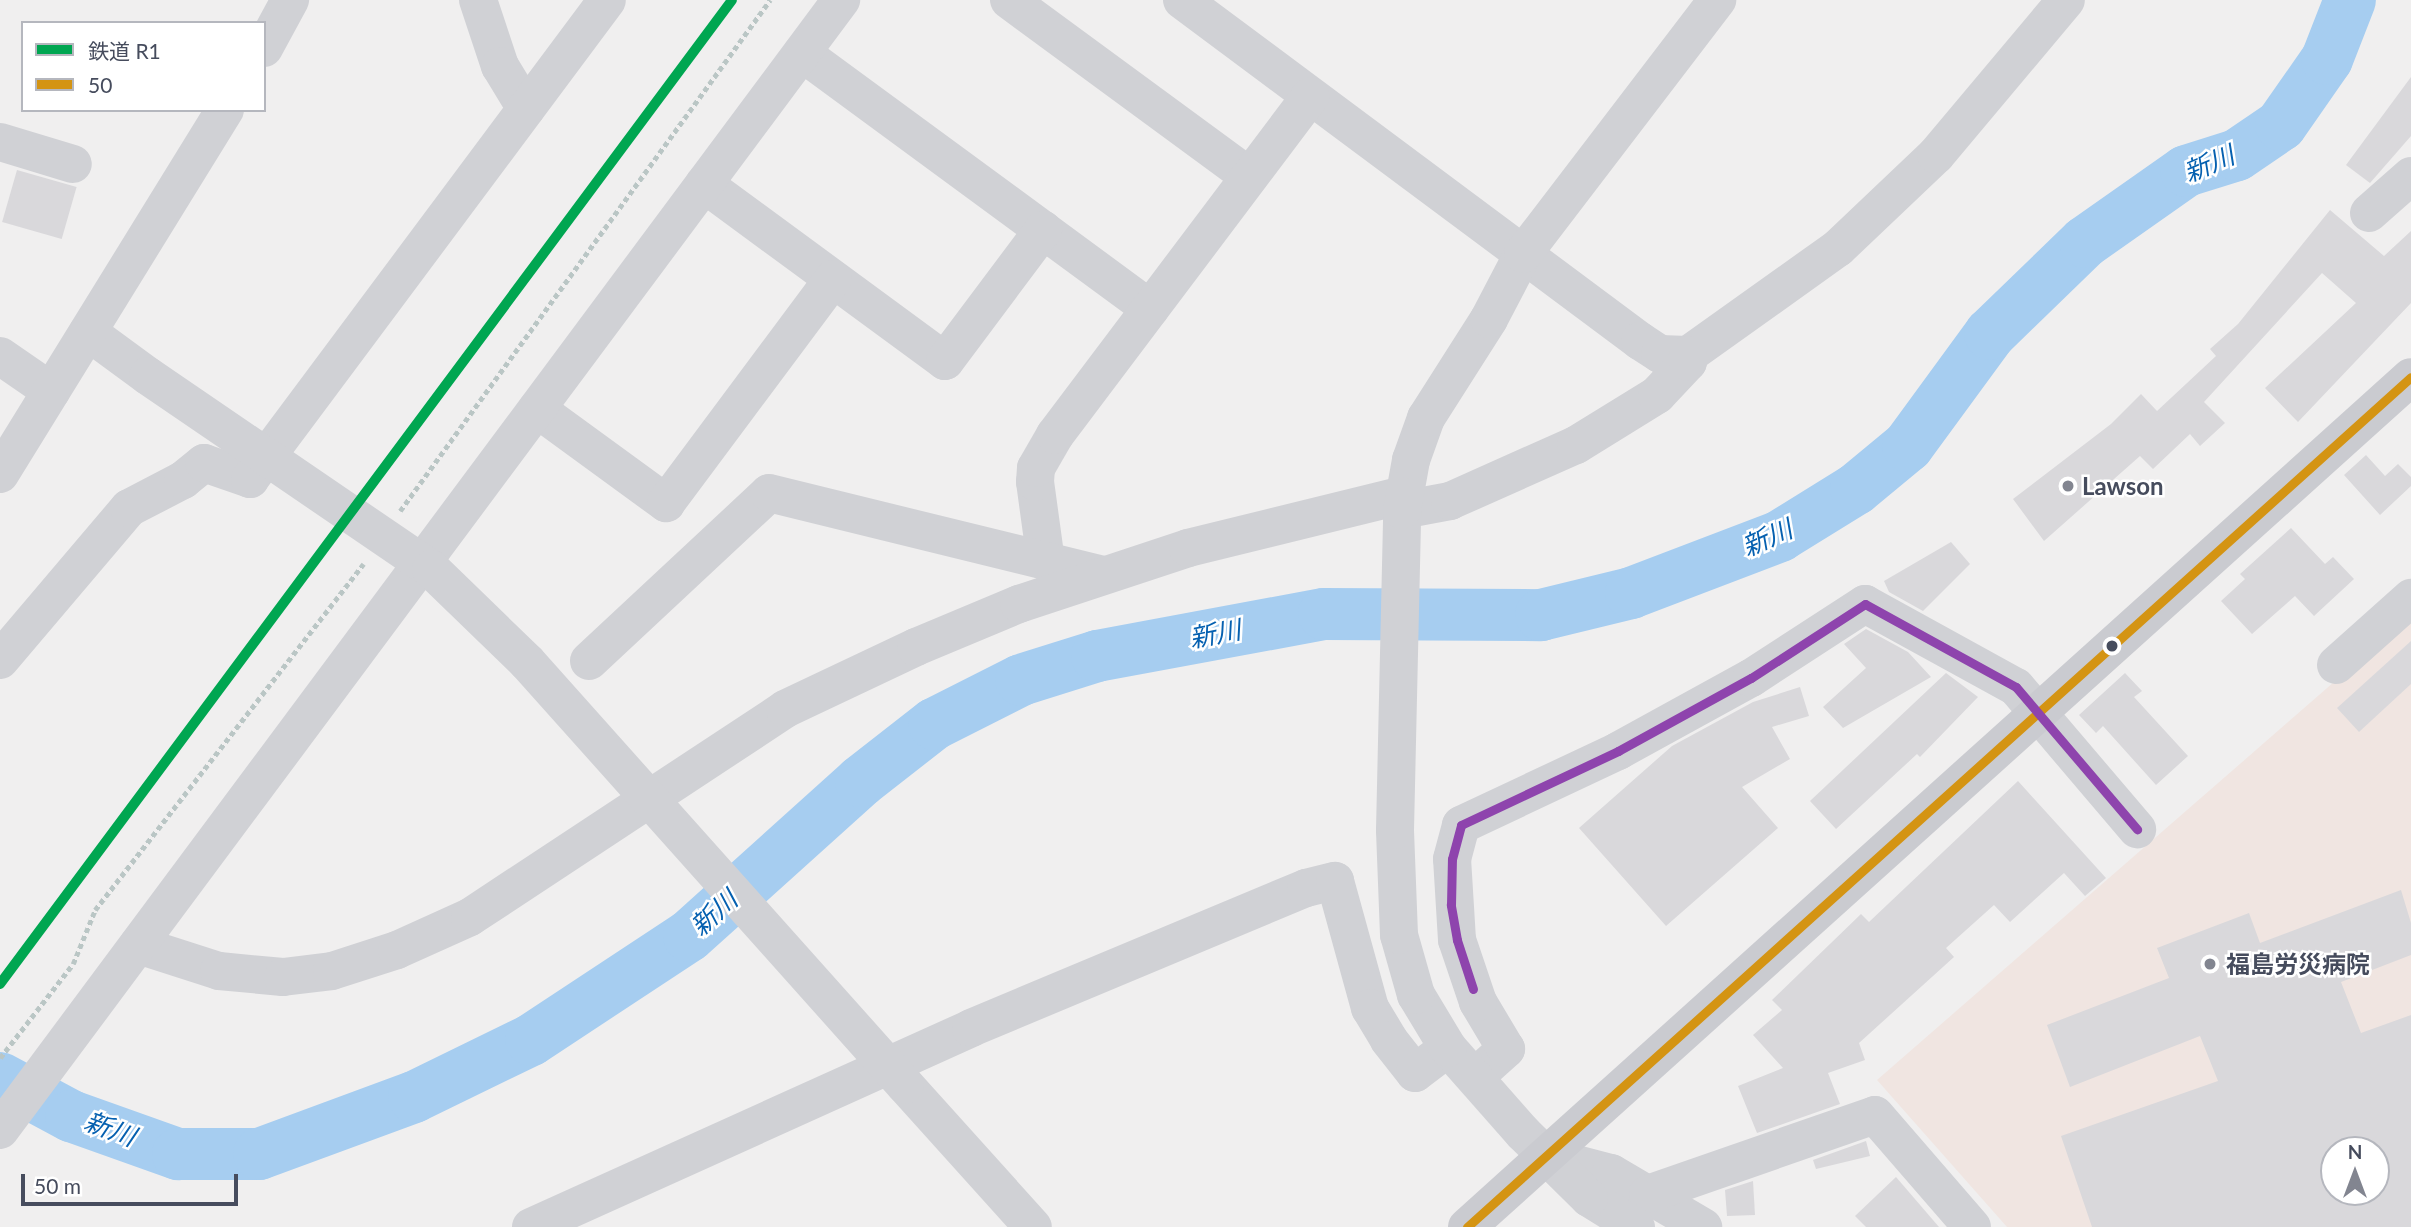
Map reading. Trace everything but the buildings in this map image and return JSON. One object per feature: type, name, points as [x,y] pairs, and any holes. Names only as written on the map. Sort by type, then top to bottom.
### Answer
[{"type":"main road","points":[[1467,1227],[2411,377]]},
{"type":"street","points":[[266,44],[290,0]]},
{"type":"street","points":[[478,0],[500,66],[526,109]]},
{"type":"street","points":[[0,660],[129,508],[183,480],[204,463],[250,479],[607,0]]},
{"type":"street","points":[[0,1130],[841,0]]},
{"type":"street","points":[[1009,0],[1249,176]]},
{"type":"street","points":[[1182,0],[1660,354],[1688,355],[1838,248],[1936,155],[2066,0]]},
{"type":"street","points":[[1703,1227],[1642,1211],[1611,1173],[1547,1157],[1448,1048],[1416,995],[1399,935],[1395,830],[1402,512],[1426,418],[1489,319],[1523,254],[1717,0]]},
{"type":"street","points":[[802,53],[1150,309]]},
{"type":"street","points":[[1046,562],[1036,468],[1055,435],[1310,96]]},
{"type":"street","points":[[0,474],[224,112]]},
{"type":"street","points":[[0,142],[74,164]]},
{"type":"street","points":[[2369,213],[2411,176]]},
{"type":"street","points":[[704,184],[945,361],[1043,230]]},
{"type":"street","points":[[537,409],[666,502],[833,279]]},
{"type":"street","points":[[88,332],[430,569],[527,662],[905,1085],[1018,1222]]},
{"type":"street","points":[[129,957],[219,971],[283,977],[332,971],[397,950],[470,917],[785,709],[916,646],[1188,548],[1402,512],[1450,501],[1576,444],[1657,395],[1688,362],[1688,355]]},
{"type":"street","points":[[0,356],[51,391]]},
{"type":"street","points":[[589,660],[769,493],[1107,575]]},
{"type":"street","points":[[2336,665],[2411,598]]},
{"type":"street","points":[[1475,1077],[1506,1049],[1478,1002],[1457,940],[1452,859],[1461,825],[1618,751],[1751,678],[1865,604],[2016,687],[2137,829]]},
{"type":"street","points":[[531,1227],[971,1028],[1306,888],[1335,881],[1370,1008],[1389,1040],[1415,1073],[1448,1048]]},
{"type":"street","points":[[1642,1211],[1875,1115],[1972,1227]]},
{"type":"path","points":[[394,520],[770,0]]},
{"type":"path","points":[[0,1058],[73,964],[96,910],[370,554]]},
{"type":"shaded area","name":"福島労災病院","points":[[2411,615],[2411,1227],[2007,1227],[1877,1080]]},
{"type":"waterway","name":"新川","points":[[0,1078],[71,1116],[178,1154],[259,1154],[414,1097],[531,1040],[689,936],[861,781],[934,724],[1021,680],[1097,656],[1324,614],[1541,615],[1631,593],[1780,536],[1856,489],[1908,446],[1990,334],[2085,242],[2186,171],[2237,155],[2281,125],[2327,59],[2350,0]]},
{"type":"rail line","name":"R1","points":[[0,984],[732,0]]},
{"type":"transit line","name":"50","points":[[1467,1227],[2411,377]]},
{"type":"transit line","points":[[1473,989],[1457,940],[1451,905],[1452,859],[1461,825],[1618,751],[1751,678],[1865,604],[2016,687],[2137,829]]},
{"type":"place","name":"Lawson","points":[[2068,486]]},
{"type":"place","name":"福島労災病院","points":[[2210,964]]}]
